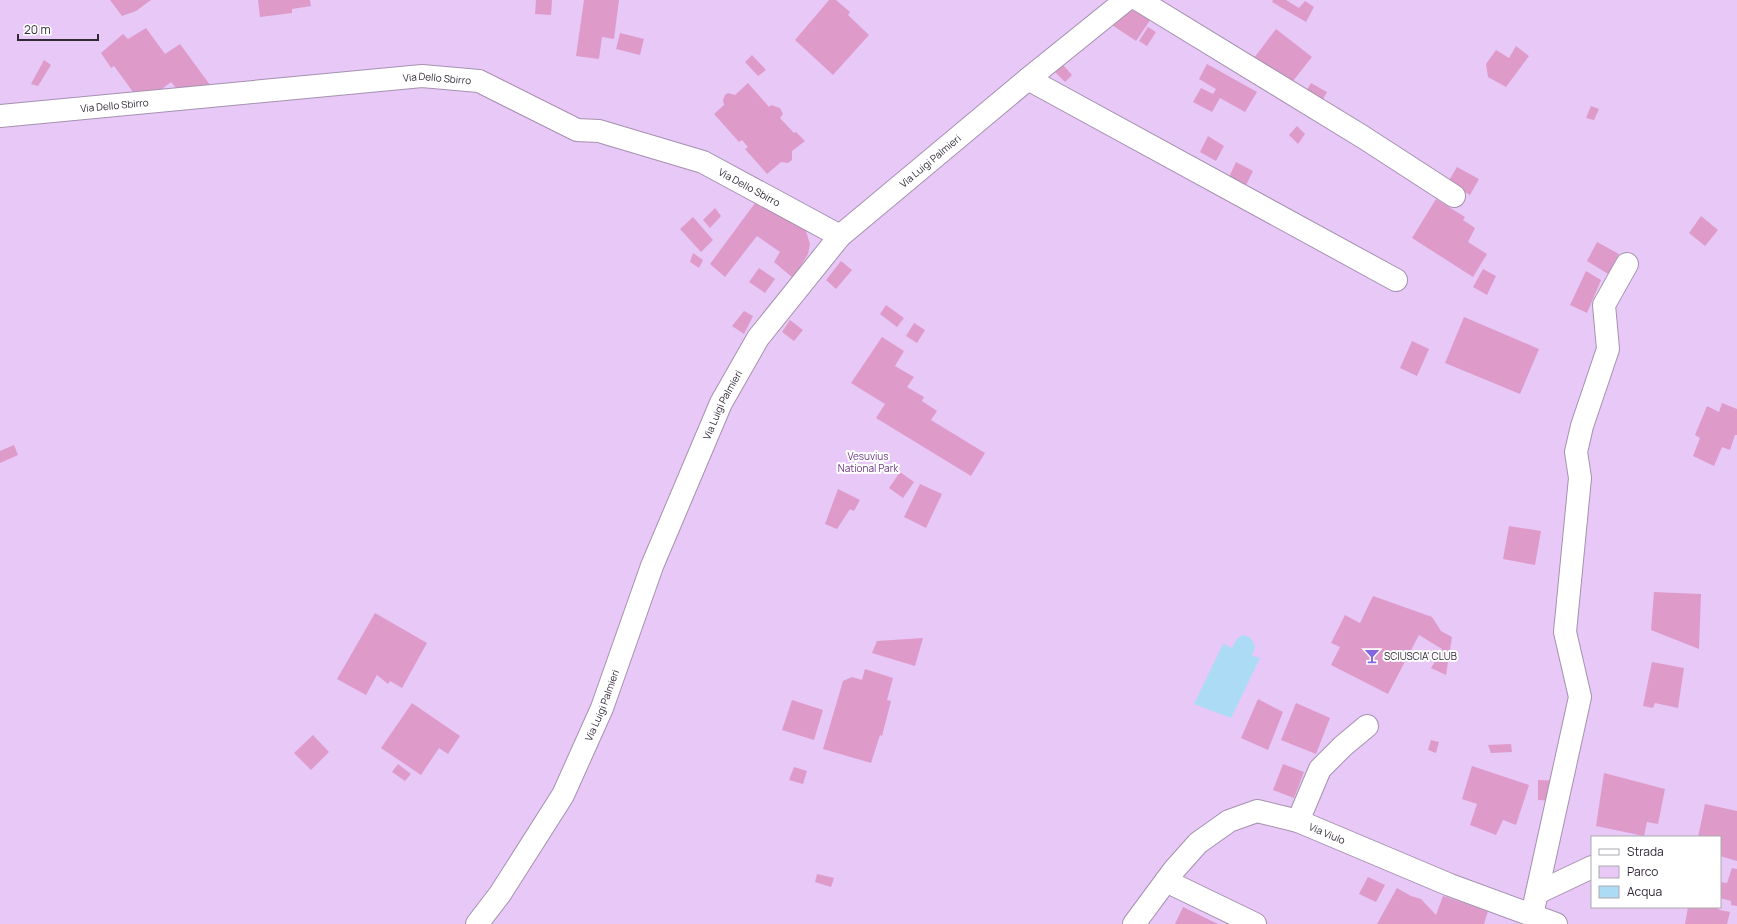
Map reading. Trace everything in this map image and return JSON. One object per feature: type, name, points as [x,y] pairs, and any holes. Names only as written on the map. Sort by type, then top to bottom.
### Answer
[{"type":"street","name":"Via Luigi Palmieri","points":[[477,924],[500,894],[563,795],[602,708],[652,566],[721,403],[758,338],[840,236],[1028,78],[1126,0]]},
{"type":"street","points":[[1139,0],[1363,137],[1454,196]]},
{"type":"street","name":"Via Dello Sbirro","points":[[0,116],[422,76],[479,81],[577,130],[599,131],[703,162],[840,236]]},
{"type":"street","points":[[1028,78],[1396,280]]},
{"type":"street","points":[[1532,915],[1580,697],[1565,632],[1580,478],[1576,452],[1582,426],[1608,349],[1604,305],[1627,264]]},
{"type":"street","points":[[1298,821],[1320,769],[1343,746],[1367,726]]},
{"type":"street","name":"Via Viulo","points":[[1134,924],[1166,881],[1198,843],[1229,821],[1257,812],[1298,821],[1450,885],[1556,924]]},
{"type":"street","points":[[1537,893],[1591,867]]},
{"type":"street","points":[[1166,881],[1255,924]]},
{"type":"green space","name":"Vesuvius National Park","points":[[0,0],[1737,0],[1737,924],[0,924]]},
{"type":"water","points":[[1242,635],[1250,637],[1255,646],[1252,656],[1260,658],[1231,718],[1194,704],[1223,644],[1232,648],[1236,640]]},
{"type":"building","points":[[110,0],[151,0],[136,11],[122,16]]},
{"type":"building","points":[[258,0],[310,0],[311,6],[292,9],[292,13],[260,17]]},
{"type":"building","points":[[536,0],[552,0],[551,15],[535,14]]},
{"type":"building","points":[[584,0],[619,0],[614,39],[602,37],[599,59],[576,56]]},
{"type":"building","points":[[829,0],[836,0],[850,12],[848,15],[869,35],[833,75],[795,40]]},
{"type":"building","points":[[1273,0],[1286,0],[1299,8],[1305,1],[1314,7],[1306,22],[1272,2]]},
{"type":"building","points":[[1123,11],[1134,11],[1151,19],[1136,41],[1109,23]]},
{"type":"building","points":[[1148,27],[1156,32],[1147,46],[1139,41]]},
{"type":"building","points":[[146,28],[165,54],[180,44],[213,89],[182,95],[171,82],[162,89],[133,92],[114,66],[111,68],[101,53],[123,34],[128,39]]},
{"type":"building","points":[[1276,29],[1312,57],[1289,86],[1254,58]]},
{"type":"building","points":[[620,33],[644,39],[640,55],[616,49]]},
{"type":"building","points":[[1516,46],[1529,56],[1506,87],[1488,77],[1486,64],[1496,50],[1509,58]]},
{"type":"building","points":[[752,55],[766,70],[758,76],[745,62]]},
{"type":"building","points":[[44,60],[51,65],[38,86],[31,84]]},
{"type":"building","points":[[1207,64],[1257,92],[1245,112],[1220,98],[1212,112],[1193,102],[1201,88],[1213,94],[1216,89],[1199,79]]},
{"type":"building","points":[[1063,65],[1072,75],[1065,82],[1055,72]]},
{"type":"building","points":[[748,83],[769,107],[771,105],[780,108],[783,114],[780,118],[794,133],[796,132],[805,141],[792,151],[792,160],[788,163],[781,162],[767,174],[745,149],[748,147],[742,140],[739,142],[714,114],[724,105],[723,100],[725,95],[728,93],[735,95]]},
{"type":"building","points":[[1311,83],[1327,92],[1319,106],[1303,97]]},
{"type":"building","points":[[1591,106],[1599,109],[1594,120],[1586,118]]},
{"type":"building","points":[[1297,126],[1305,134],[1298,144],[1289,135]]},
{"type":"building","points":[[1208,136],[1224,146],[1216,161],[1200,152]]},
{"type":"building","points":[[1236,162],[1253,171],[1246,185],[1229,177]]},
{"type":"building","points":[[1457,167],[1479,179],[1470,195],[1448,182]]},
{"type":"building","points":[[758,199],[804,225],[810,244],[808,254],[793,278],[774,262],[780,252],[757,236],[725,277],[710,264]]},
{"type":"building","points":[[1436,199],[1465,217],[1463,220],[1475,228],[1468,242],[1487,254],[1473,277],[1412,238]]},
{"type":"building","points":[[715,208],[721,216],[710,228],[703,220]]},
{"type":"building","points":[[1701,216],[1718,230],[1705,246],[1689,233]]},
{"type":"building","points":[[693,217],[713,240],[701,252],[680,229]]},
{"type":"building","points":[[1597,242],[1619,254],[1608,274],[1587,261]]},
{"type":"building","points":[[693,253],[703,260],[699,268],[690,262]]},
{"type":"building","points":[[841,261],[852,270],[836,289],[826,280]]},
{"type":"building","points":[[759,268],[775,279],[765,293],[749,282]]},
{"type":"building","points":[[1483,269],[1496,276],[1487,295],[1473,287]]},
{"type":"building","points":[[1586,271],[1601,280],[1587,313],[1570,305]]},
{"type":"building","points":[[886,305],[904,318],[897,327],[880,314]]},
{"type":"building","points":[[744,311],[753,316],[744,334],[732,326]]},
{"type":"building","points":[[1464,317],[1539,349],[1520,394],[1445,363]]},
{"type":"building","points":[[790,320],[803,330],[794,341],[782,332]]},
{"type":"building","points":[[914,323],[925,330],[917,343],[906,336]]},
{"type":"building","points":[[882,337],[904,351],[895,366],[914,377],[907,387],[924,397],[922,401],[937,411],[931,420],[985,453],[971,476],[876,418],[885,404],[851,383]]},
{"type":"building","points":[[1412,341],[1429,349],[1417,376],[1400,368]]},
{"type":"building","points":[[1722,403],[1737,409],[1737,435],[1735,435],[1730,450],[1722,447],[1714,466],[1693,456],[1700,438],[1695,435],[1707,406],[1719,412]]},
{"type":"building","points":[[14,445],[18,455],[0,463],[0,451]]},
{"type":"building","points":[[900,472],[914,482],[903,498],[889,488]]},
{"type":"building","points":[[920,484],[942,494],[926,528],[904,517]]},
{"type":"building","points":[[838,489],[860,500],[854,511],[850,509],[837,529],[825,524]]},
{"type":"building","points":[[1509,526],[1541,531],[1535,565],[1503,559]]},
{"type":"building","points":[[1654,592],[1701,594],[1699,649],[1651,630]]},
{"type":"building","name":"SCIUSCIA' CLUB","points":[[1373,596],[1432,617],[1441,631],[1452,637],[1446,675],[1431,668],[1442,649],[1419,635],[1388,694],[1331,665],[1340,647],[1331,643],[1345,615],[1360,623]]},
{"type":"building","points":[[375,613],[427,643],[402,688],[390,681],[388,684],[377,675],[366,695],[337,679]]},
{"type":"building","points":[[923,638],[915,666],[872,653],[877,641]]},
{"type":"building","points":[[1652,662],[1684,668],[1678,708],[1655,703],[1653,708],[1643,706]]},
{"type":"building","points":[[865,669],[893,678],[887,700],[891,701],[882,736],[880,735],[871,763],[823,749],[843,681],[852,677],[862,680]]},
{"type":"building","points":[[1258,699],[1283,712],[1268,750],[1241,738]]},
{"type":"building","points":[[792,700],[823,710],[814,740],[782,730]]},
{"type":"building","points":[[412,703],[460,736],[448,754],[439,748],[421,775],[381,748]]},
{"type":"building","points":[[1296,703],[1330,718],[1316,754],[1281,740]]},
{"type":"building","points":[[313,735],[329,752],[311,770],[294,753]]},
{"type":"building","points":[[1431,740],[1439,742],[1436,753],[1428,750]]},
{"type":"building","points":[[1511,744],[1512,752],[1491,753],[1488,745]]},
{"type":"building","points":[[398,764],[411,774],[405,781],[392,772]]},
{"type":"building","points":[[1283,764],[1304,772],[1294,798],[1273,790]]},
{"type":"building","points":[[1472,766],[1529,785],[1516,825],[1503,820],[1496,835],[1470,825],[1477,804],[1462,799]]},
{"type":"building","points":[[794,767],[807,771],[803,784],[789,780]]},
{"type":"building","points":[[1604,773],[1665,789],[1658,824],[1647,822],[1644,836],[1596,826]]},
{"type":"building","points":[[1538,780],[1562,781],[1562,801],[1538,800]]},
{"type":"building","points":[[1705,804],[1737,811],[1737,861],[1721,856],[1721,836],[1698,836]]},
{"type":"building","points":[[1732,868],[1737,869],[1737,906],[1731,905],[1731,901],[1721,898],[1721,882],[1727,883]]},
{"type":"building","points":[[817,874],[834,878],[831,887],[815,882]]},
{"type":"building","points":[[1368,877],[1385,885],[1376,902],[1359,894]]},
{"type":"building","points":[[1397,888],[1411,896],[1421,899],[1436,915],[1443,896],[1488,911],[1484,924],[1377,924]]},
{"type":"building","points":[[1183,907],[1218,924],[1175,924]]},
{"type":"building","points":[[1688,908],[1717,908],[1730,912],[1727,924],[1685,924]]},
{"type":"place","name":"SCIUSCIA' CLUB","points":[[1372,656]]}]
